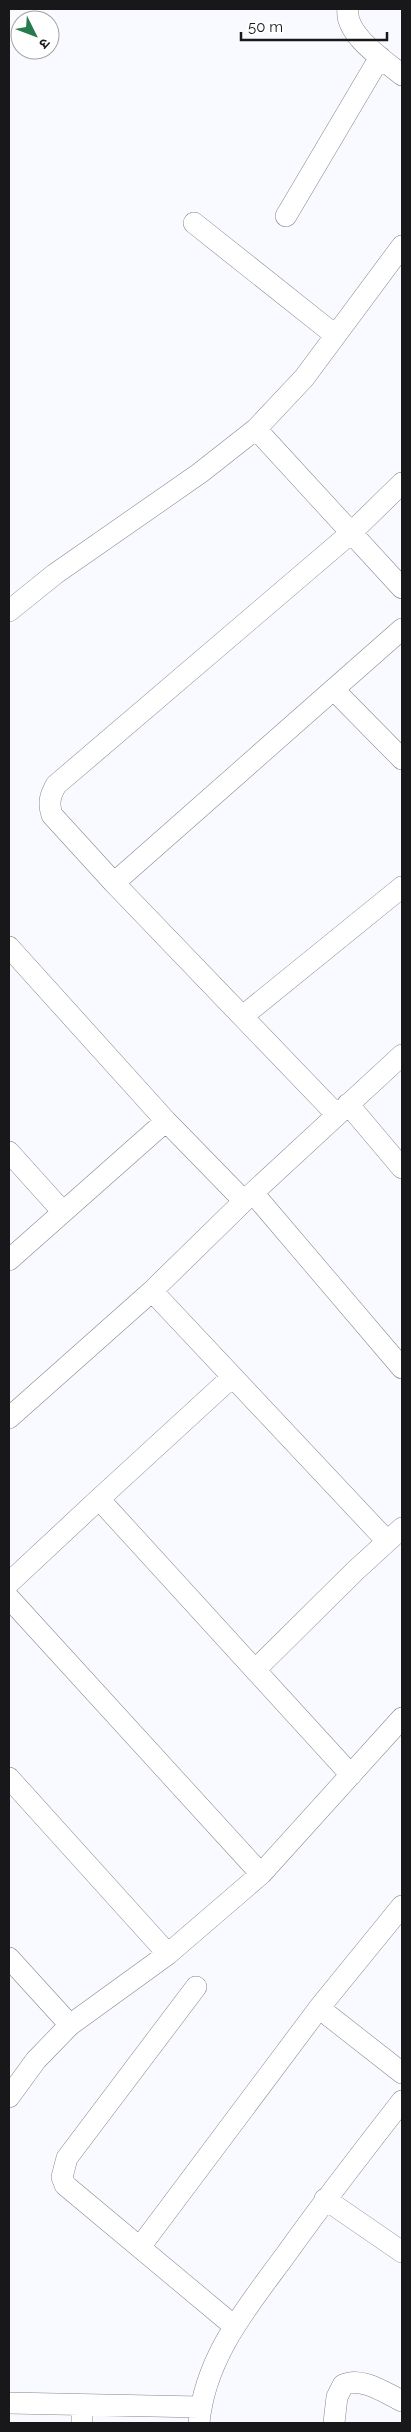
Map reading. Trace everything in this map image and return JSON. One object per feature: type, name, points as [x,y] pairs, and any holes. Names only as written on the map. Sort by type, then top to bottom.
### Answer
[{"type":"street","points":[[348,9],[348,22],[356,35],[402,75]]},
{"type":"street","points":[[286,216],[380,57]]},
{"type":"street","points":[[194,222],[335,335]]},
{"type":"street","points":[[9,611],[55,574],[200,473],[256,428],[304,378],[402,246]]},
{"type":"street","points":[[256,428],[402,588]]},
{"type":"street","points":[[402,483],[351,533],[56,785],[50,795],[49,805],[52,815],[114,883],[243,1016],[402,1168]]},
{"type":"street","points":[[114,883],[335,691],[402,629]]},
{"type":"street","points":[[335,691],[402,759]]},
{"type":"street","points":[[243,1016],[402,887]]},
{"type":"street","points":[[9,947],[166,1121],[249,1197],[402,1368]]},
{"type":"street","points":[[9,1418],[152,1291],[402,1054]]},
{"type":"street","points":[[9,1260],[166,1121]]},
{"type":"street","points":[[9,1152],[63,1212]]},
{"type":"street","points":[[152,1291],[232,1377],[395,1534],[255,1670]]},
{"type":"street","points":[[9,1583],[232,1377]]},
{"type":"street","points":[[98,1499],[351,1775]]},
{"type":"street","points":[[9,1598],[261,1874]]},
{"type":"street","points":[[9,2096],[36,2060],[70,2025],[168,1954],[261,1874],[402,1718]]},
{"type":"street","points":[[9,1778],[168,1954]]},
{"type":"street","points":[[140,2247],[319,2008],[402,1906]]},
{"type":"street","points":[[9,1958],[70,2025]]},
{"type":"street","points":[[196,1987],[67,2158],[62,2176],[65,2185],[234,2326]]},
{"type":"street","points":[[319,2008],[402,2073]]},
{"type":"street","points":[[9,2403],[82,2414],[200,2415],[213,2365],[234,2326],[325,2199],[402,2100]]},
{"type":"street","points":[[325,2199],[402,2252]]},
{"type":"street","points":[[334,2423],[337,2397],[343,2385],[350,2382],[359,2381],[402,2401]]}]
